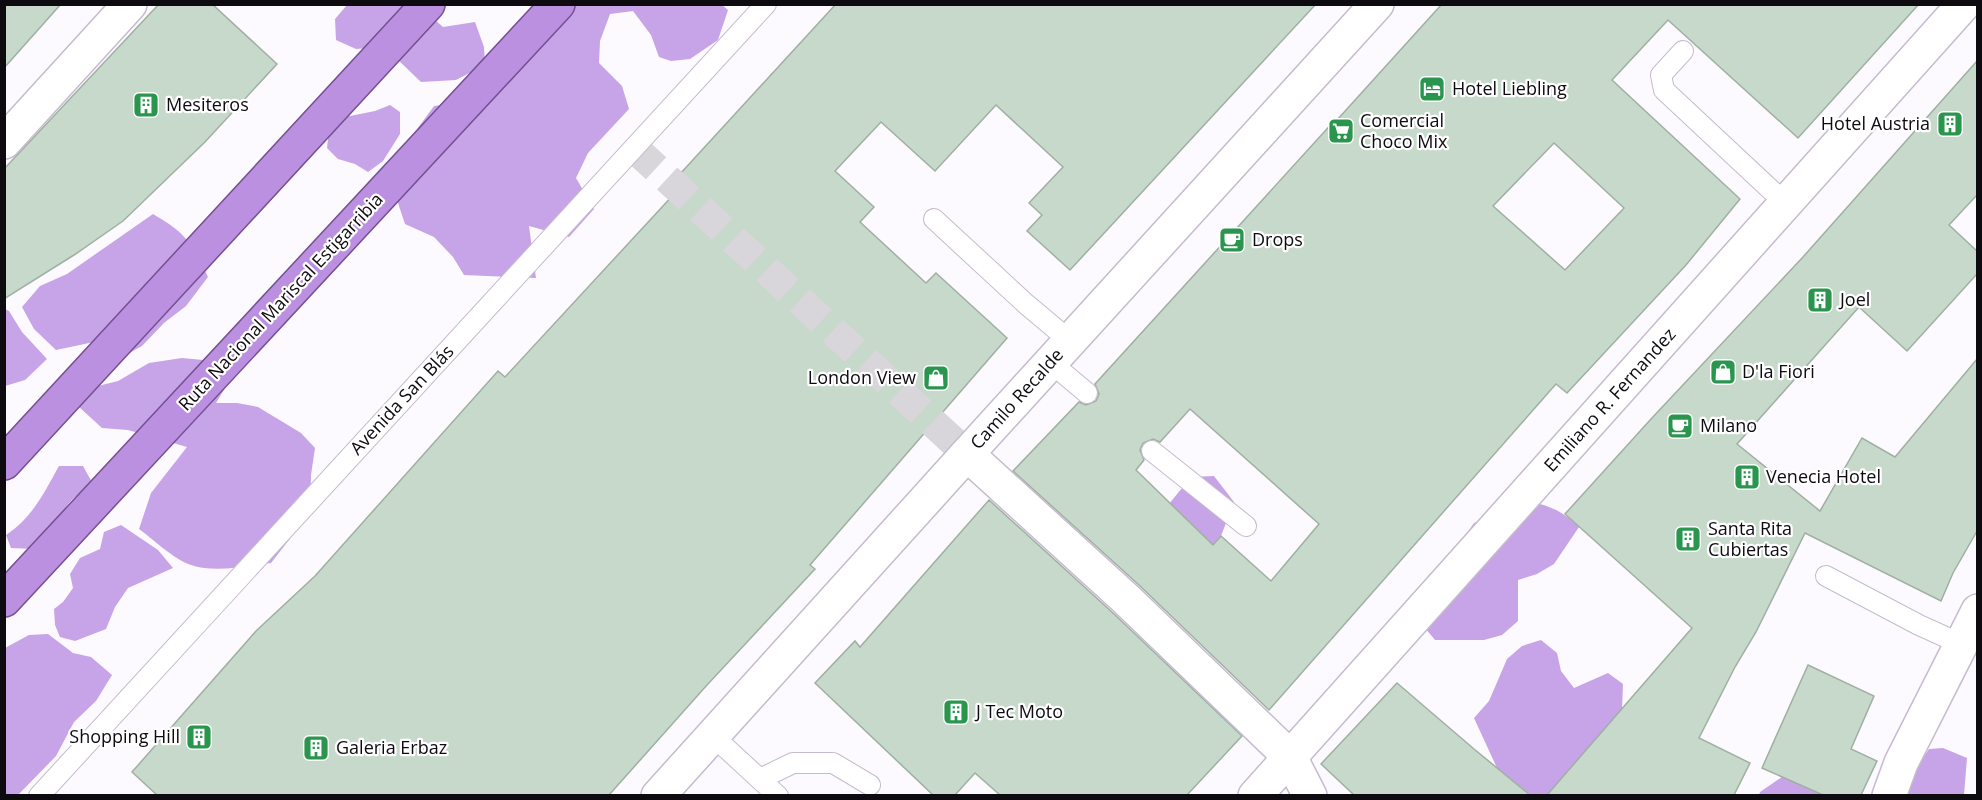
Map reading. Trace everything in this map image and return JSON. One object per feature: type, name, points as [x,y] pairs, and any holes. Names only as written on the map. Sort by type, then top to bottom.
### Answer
[{"type":"highway","points":[[4,463],[428,4]]},
{"type":"highway","name":"Ruta Nacional Mariscal Estigarribia","points":[[4,600],[558,4]]},
{"type":"street","points":[[4,142],[130,4]]},
{"type":"street","name":"Camilo Recalde","points":[[658,795],[1377,4]]},
{"type":"street","name":"Emiliano R. Fernandez","points":[[1255,795],[1964,4]]},
{"type":"street","points":[[967,453],[1126,599],[1290,757],[1310,795]]},
{"type":"street","points":[[1889,795],[1901,763],[1977,611]]},
{"type":"lane","name":"Avenida San Blás","points":[[39,795],[766,4]]},
{"type":"lane","points":[[1683,51],[1661,75],[1664,90],[1786,204]]},
{"type":"lane","points":[[933,219],[1026,304],[1086,393]]},
{"type":"lane","points":[[1152,452],[1246,526]]},
{"type":"lane","points":[[1826,576],[1919,625],[1961,644]]},
{"type":"lane","points":[[713,736],[778,795]]},
{"type":"lane","points":[[760,779],[793,764],[832,763],[870,785]]},
{"type":"shaded area","points":[[721,4],[728,10],[718,40],[690,59],[671,61],[659,57],[651,35],[633,11],[610,14],[600,41],[599,63],[622,86],[629,109],[588,153],[576,178],[594,209],[569,237],[529,226],[536,278],[464,275],[453,257],[434,237],[405,224],[387,170],[434,106],[488,99],[535,5]]},
{"type":"shaded area","points":[[347,5],[431,5],[434,19],[443,27],[475,22],[484,47],[485,65],[456,80],[421,82],[395,57],[370,48],[356,49],[336,40],[335,19]]},
{"type":"shaded area","points":[[390,105],[400,112],[400,134],[383,161],[368,172],[355,164],[338,159],[327,148],[329,130],[340,118],[375,111]]},
{"type":"shaded area","points":[[153,214],[181,233],[197,255],[208,277],[186,306],[164,323],[142,346],[122,357],[94,342],[56,350],[34,329],[22,307],[40,286],[67,274]]},
{"type":"shaded area","points":[[5,309],[47,359],[25,380],[5,386]]},
{"type":"shaded area","points":[[182,358],[214,361],[231,378],[216,403],[237,403],[258,407],[301,433],[315,448],[311,475],[310,513],[271,563],[229,568],[198,567],[175,557],[139,529],[151,493],[187,447],[128,430],[102,428],[78,406],[94,387],[118,381],[149,363]]},
{"type":"shaded area","points":[[59,466],[83,466],[93,484],[68,504],[57,533],[35,549],[11,548],[6,535],[30,513]]},
{"type":"shaded area","points":[[1214,476],[1234,502],[1221,536],[1213,545],[1169,504],[1191,477]]},
{"type":"shaded area","points":[[1532,502],[1557,511],[1579,527],[1554,564],[1537,574],[1518,580],[1518,621],[1502,635],[1484,640],[1435,640],[1420,622],[1415,608],[1418,593],[1425,580],[1440,564],[1465,562],[1462,540],[1474,523]]},
{"type":"shaded area","points":[[121,525],[158,550],[173,568],[128,588],[115,607],[106,629],[75,641],[60,637],[55,625],[54,609],[63,602],[73,588],[70,574],[80,558],[100,549],[104,532]]},
{"type":"shaded area","points":[[48,634],[73,653],[91,657],[112,675],[96,701],[74,722],[56,756],[18,795],[5,795],[5,648],[29,635]]},
{"type":"shaded area","points":[[1541,640],[1557,653],[1561,671],[1574,688],[1608,673],[1623,684],[1622,710],[1586,769],[1550,795],[1531,795],[1497,768],[1474,718],[1489,701],[1507,659],[1522,646]]},
{"type":"shaded area","points":[[1943,748],[1967,758],[1964,795],[1905,795],[1904,785],[1929,749]]},
{"type":"shaded area","points":[[1782,777],[1823,795],[1759,795]]},
{"type":"building","points":[[4,4],[61,4],[4,68]]},
{"type":"building","points":[[159,4],[212,4],[277,64],[205,142],[123,221],[4,299],[4,169]]},
{"type":"building","points":[[836,4],[1316,4],[1070,270],[1027,231],[1042,215],[1029,203],[1063,167],[996,105],[935,171],[881,122],[835,171],[874,207],[860,222],[926,283],[936,273],[1007,338],[810,565],[815,569],[609,795],[157,795],[132,772],[256,631],[315,576],[498,371],[505,377],[687,180],[680,174]]},
{"type":"building","points":[[1442,4],[1919,4],[1798,138],[1668,20],[1612,80],[1740,199],[1686,265],[1567,393],[1556,384],[1269,710],[1139,585],[1013,471],[1079,402],[1086,405],[1096,401],[1099,394],[1095,384]],"holes":[[[1554,143],[1624,208],[1565,270],[1493,206]],[[1190,409],[1319,524],[1271,581],[1221,536],[1213,545],[1136,470],[1144,460],[1140,450],[1143,443],[1153,439],[1160,442]]]},
{"type":"building","points":[[1977,61],[1977,195],[1949,225],[1977,251],[1977,274],[1907,351],[1859,307],[1737,444],[1820,511],[1862,438],[1895,457],[1977,359],[1977,531],[1953,573],[1941,601],[1805,533],[1756,632],[1735,667],[1699,738],[1750,763],[1734,795],[1547,795],[1692,628],[1565,514],[1803,257]]},
{"type":"building","points":[[989,500],[1113,613],[1242,736],[1187,795],[1000,795],[975,773],[955,795],[933,795],[815,683],[855,641],[860,647]]},
{"type":"building","points":[[1808,665],[1874,696],[1851,749],[1877,761],[1861,795],[1823,795],[1762,768]]},
{"type":"building","points":[[1397,683],[1530,795],[1354,795],[1321,764]]},
{"type":"tunnel","points":[[634,148],[967,454]]},
{"type":"place","name":"Hotel Liebling","points":[[1432,89]]},
{"type":"place","name":"Mesiteros","points":[[146,105]]},
{"type":"place","name":"Hotel Austria","points":[[1950,124]]},
{"type":"place","name":"Comercial Choco Mix","points":[[1341,131]]},
{"type":"place","name":"Drops","points":[[1232,240]]},
{"type":"place","name":"Joel","points":[[1820,300]]},
{"type":"place","name":"D'la Fiori","points":[[1723,372]]},
{"type":"place","name":"London View","points":[[936,378]]},
{"type":"place","name":"Milano","points":[[1680,426]]},
{"type":"place","name":"Venecia Hotel","points":[[1747,477]]},
{"type":"place","name":"Santa Rita Cubiertas","points":[[1688,539]]},
{"type":"place","name":"J Tec Moto","points":[[956,712]]},
{"type":"place","name":"Shopping Hill","points":[[199,737]]},
{"type":"place","name":"Galeria Erbaz","points":[[316,748]]}]
